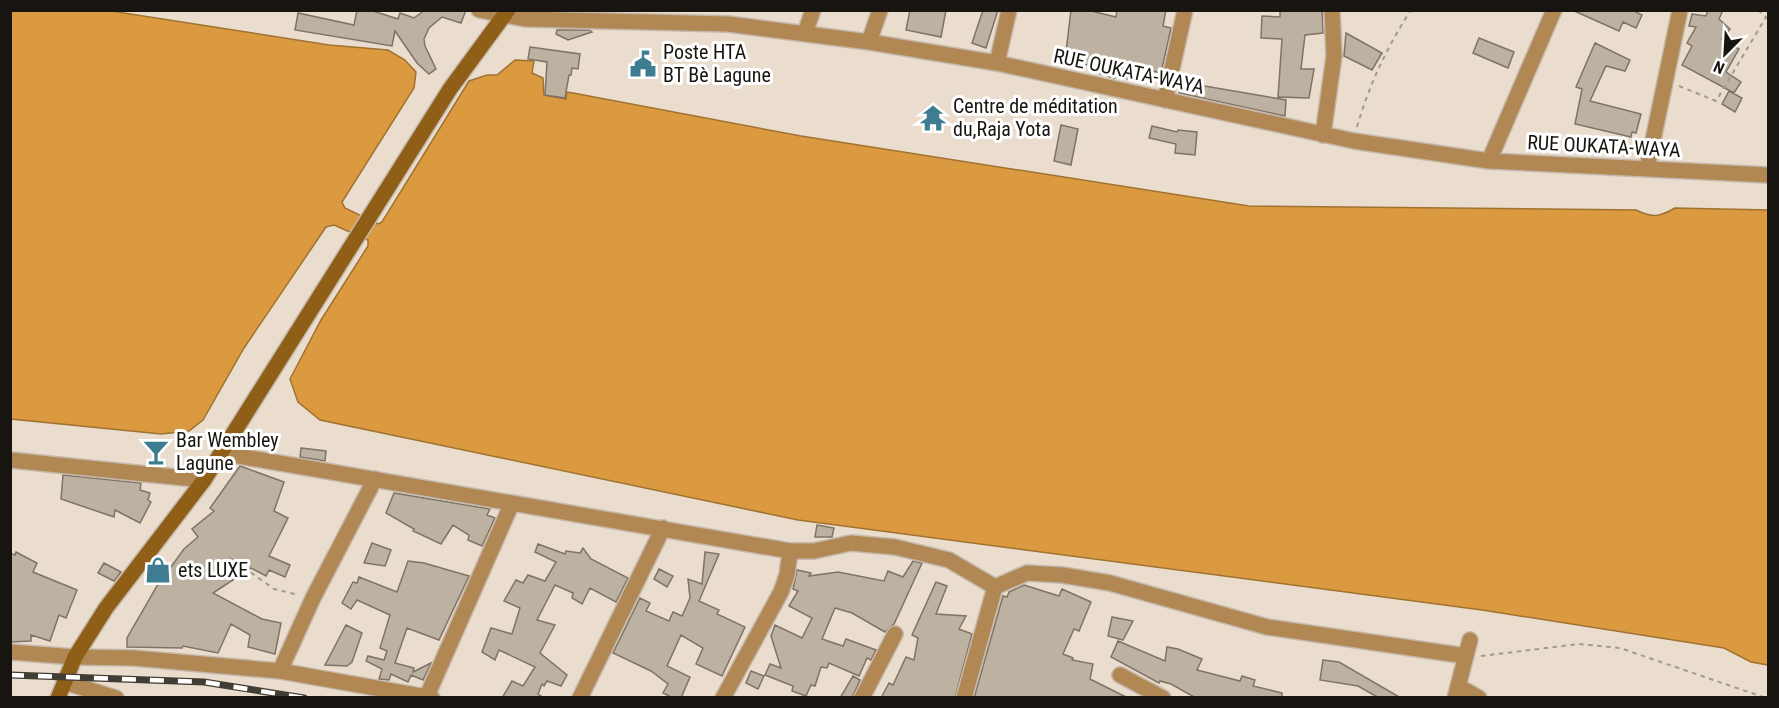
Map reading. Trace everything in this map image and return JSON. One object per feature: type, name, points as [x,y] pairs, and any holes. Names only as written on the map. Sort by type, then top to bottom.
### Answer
[{"type":"main road","points":[[58,698],[75,657],[106,608],[204,480],[450,88],[505,14]]},
{"type":"street","name":"RUE OUKATA-WAYA","points":[[480,10],[505,14],[728,24],[869,42],[997,63],[1354,141],[1489,161],[1768,175]]},
{"type":"street","points":[[805,33],[813,10]]},
{"type":"street","points":[[869,42],[880,10]]},
{"type":"street","points":[[997,63],[1009,10]]},
{"type":"street","points":[[1165,100],[1185,10]]},
{"type":"street","points":[[1323,135],[1334,56],[1332,10]]},
{"type":"street","points":[[1489,161],[1554,10]]},
{"type":"street","points":[[1647,169],[1680,10]]},
{"type":"street","points":[[221,453],[790,551],[814,550],[851,543],[895,547],[949,560],[995,586]]},
{"type":"street","points":[[10,460],[204,480]]},
{"type":"street","points":[[280,671],[313,598],[375,479]]},
{"type":"street","points":[[10,652],[75,657],[134,658],[280,671],[429,697],[512,503]]},
{"type":"street","points":[[580,698],[663,528]]},
{"type":"street","points":[[723,698],[781,592],[787,575],[790,551]]},
{"type":"street","points":[[995,586],[1027,573],[1062,575],[1110,583],[1267,627],[1466,656]]},
{"type":"street","points":[[964,698],[995,586]]},
{"type":"street","points":[[862,698],[895,634]]},
{"type":"street","points":[[1470,640],[1457,692],[1479,698]]},
{"type":"street","points":[[1120,675],[1163,698]]},
{"type":"street","points":[[64,682],[116,698]]},
{"type":"path","points":[[1354,141],[1366,95],[1391,42],[1411,10]]},
{"type":"path","points":[[1665,81],[1716,101],[1767,18],[1758,10]]},
{"type":"path","points":[[229,557],[274,589],[313,598]]},
{"type":"path","points":[[1466,656],[1579,644],[1620,648],[1766,698]]},
{"type":"shaded area","points":[[11,11],[111,11],[329,45],[388,50],[405,60],[416,72],[414,88],[342,202],[345,208],[378,224],[382,222],[469,81],[487,75],[497,75],[515,60],[534,61],[532,73],[543,78],[544,95],[566,99],[567,92],[801,136],[1249,206],[1636,210],[1656,215],[1675,208],[1768,210],[1768,665],[1751,662],[1724,648],[1482,610],[798,520],[320,420],[298,402],[290,379],[321,320],[368,246],[368,240],[334,225],[326,227],[244,348],[203,420],[189,431],[161,434],[11,419]]},
{"type":"building","points":[[357,10],[370,10],[398,19],[400,13],[414,18],[425,10],[466,10],[461,23],[442,17],[429,28],[424,39],[425,46],[436,69],[429,74],[417,63],[395,31],[392,46],[295,30],[298,13],[354,25]]},
{"type":"building","points":[[910,10],[946,10],[941,37],[906,30]]},
{"type":"building","points":[[983,10],[998,10],[986,48],[972,43]]},
{"type":"building","points":[[1071,10],[1087,10],[1116,17],[1117,10],[1166,10],[1163,26],[1171,28],[1161,73],[1132,66],[1128,79],[1116,75],[1115,78],[1100,74],[1101,70],[1084,64],[1087,56],[1066,52]]},
{"type":"building","points":[[1280,10],[1322,10],[1323,33],[1305,35],[1301,69],[1314,69],[1309,98],[1278,97],[1282,39],[1261,38],[1262,16],[1280,17]]},
{"type":"building","points":[[1572,10],[1632,10],[1642,15],[1636,28],[1623,22],[1619,31]]},
{"type":"building","points":[[1708,10],[1723,10],[1719,19],[1730,29],[1722,39],[1739,49],[1726,72],[1741,82],[1734,93],[1682,65],[1692,46],[1687,43],[1696,27],[1689,26],[1692,14],[1706,16]]},
{"type":"building","points":[[557,30],[589,30],[592,32],[568,40],[556,34]]},
{"type":"building","points":[[1346,33],[1382,53],[1372,70],[1344,56]]},
{"type":"building","points":[[1479,38],[1514,52],[1508,68],[1473,53]]},
{"type":"building","points":[[1595,43],[1630,60],[1625,71],[1606,66],[1590,101],[1641,114],[1636,133],[1632,132],[1631,137],[1575,124],[1582,89],[1576,87]]},
{"type":"building","points":[[530,47],[580,54],[578,69],[572,68],[571,75],[569,75],[565,98],[545,95],[547,62],[528,59]]},
{"type":"building","points":[[1181,82],[1286,100],[1285,116],[1179,93]]},
{"type":"building","points":[[1729,91],[1742,98],[1735,112],[1722,104]]},
{"type":"building","points":[[1061,125],[1078,129],[1071,165],[1054,161]]},
{"type":"building","points":[[1152,126],[1177,132],[1178,130],[1197,132],[1195,155],[1175,153],[1176,144],[1149,138]]},
{"type":"building","points":[[301,448],[326,451],[325,461],[300,457]]},
{"type":"building","points":[[240,466],[284,482],[274,511],[288,518],[269,556],[290,565],[285,577],[269,570],[266,576],[251,568],[213,593],[262,619],[281,623],[275,654],[248,647],[250,635],[231,624],[218,653],[183,646],[182,648],[127,647],[127,638],[157,586],[184,549],[198,537],[192,529],[214,511],[210,508]]},
{"type":"building","points":[[63,475],[141,483],[140,490],[150,493],[148,500],[151,502],[140,523],[115,510],[114,517],[61,499]]},
{"type":"building","points":[[394,493],[490,509],[487,515],[495,518],[482,546],[468,540],[469,535],[453,525],[441,544],[413,531],[414,529],[386,513]]},
{"type":"building","points":[[817,525],[834,528],[832,537],[815,537]]},
{"type":"building","points":[[372,543],[391,550],[385,566],[364,563]]},
{"type":"building","points":[[538,544],[565,554],[566,551],[580,553],[583,548],[591,559],[628,578],[616,602],[590,588],[582,604],[572,598],[573,593],[555,585],[537,620],[555,625],[540,653],[567,675],[561,686],[547,681],[544,686],[542,684],[538,694],[544,698],[502,698],[512,681],[523,686],[535,667],[499,650],[495,660],[482,652],[491,628],[512,634],[520,608],[504,601],[516,580],[523,583],[528,575],[545,581],[556,562],[535,552]]},
{"type":"building","points":[[16,552],[37,563],[33,572],[77,590],[66,618],[59,615],[50,641],[31,635],[31,641],[10,642],[10,553],[15,555]]},
{"type":"building","points":[[705,552],[719,554],[699,601],[719,610],[717,614],[745,627],[722,676],[696,664],[703,648],[681,635],[667,666],[690,677],[681,698],[673,698],[663,693],[668,684],[651,671],[613,653],[640,598],[650,603],[646,611],[669,621],[673,612],[682,616],[690,598],[688,579],[702,584]]},
{"type":"building","points":[[408,561],[424,563],[469,576],[439,640],[407,628],[395,663],[414,668],[413,672],[431,663],[423,680],[411,675],[408,682],[391,674],[389,680],[379,679],[382,669],[366,661],[368,656],[384,660],[387,651],[380,648],[390,615],[357,600],[351,609],[342,603],[353,582],[357,583],[359,577],[397,592]]},
{"type":"building","points":[[913,561],[922,563],[894,624],[885,632],[852,613],[835,608],[822,639],[843,646],[846,639],[876,650],[871,660],[867,658],[859,676],[829,663],[827,668],[821,667],[815,686],[811,685],[806,696],[792,691],[793,686],[765,675],[770,664],[781,668],[771,636],[775,625],[802,638],[812,618],[789,606],[798,591],[793,589],[797,570],[811,573],[809,576],[838,572],[884,581],[888,571],[903,577]]},
{"type":"building","points":[[104,563],[121,572],[114,581],[98,573]]},
{"type":"building","points":[[659,569],[673,576],[667,587],[654,579]]},
{"type":"building","points":[[936,582],[947,586],[936,614],[966,616],[959,629],[972,634],[955,698],[881,698],[889,683],[893,685],[906,657],[914,660],[918,638],[912,635]]},
{"type":"building","points":[[1024,585],[1059,596],[1062,589],[1091,602],[1079,631],[1074,629],[1063,654],[1073,658],[1072,660],[1093,664],[1090,679],[1128,698],[974,698],[1003,596],[1007,597],[1009,592]]},
{"type":"building","points":[[1112,617],[1133,621],[1123,640],[1108,636]]},
{"type":"building","points":[[346,625],[362,633],[352,662],[347,666],[325,665]]},
{"type":"building","points":[[1118,641],[1165,661],[1167,647],[1178,649],[1202,659],[1197,670],[1240,681],[1242,676],[1255,680],[1253,686],[1282,693],[1282,698],[1196,698],[1171,684],[1160,681],[1159,683],[1111,657]]},
{"type":"building","points":[[1323,660],[1339,662],[1401,698],[1379,698],[1358,686],[1320,680]]},
{"type":"building","points":[[751,671],[764,676],[758,689],[746,683]]},
{"type":"building","points":[[853,676],[860,680],[852,698],[840,698]]},
{"type":"railway","points":[[10,675],[204,682],[304,698]]},
{"type":"place","name":"Poste HTA BT Bè Lagune","points":[[643,64]]},
{"type":"place","name":"Centre de méditation du,Raja Yota","points":[[933,118]]},
{"type":"place","name":"Bar Wembley Lagune","points":[[156,452]]},
{"type":"place","name":"ets LUXE","points":[[158,570]]}]
